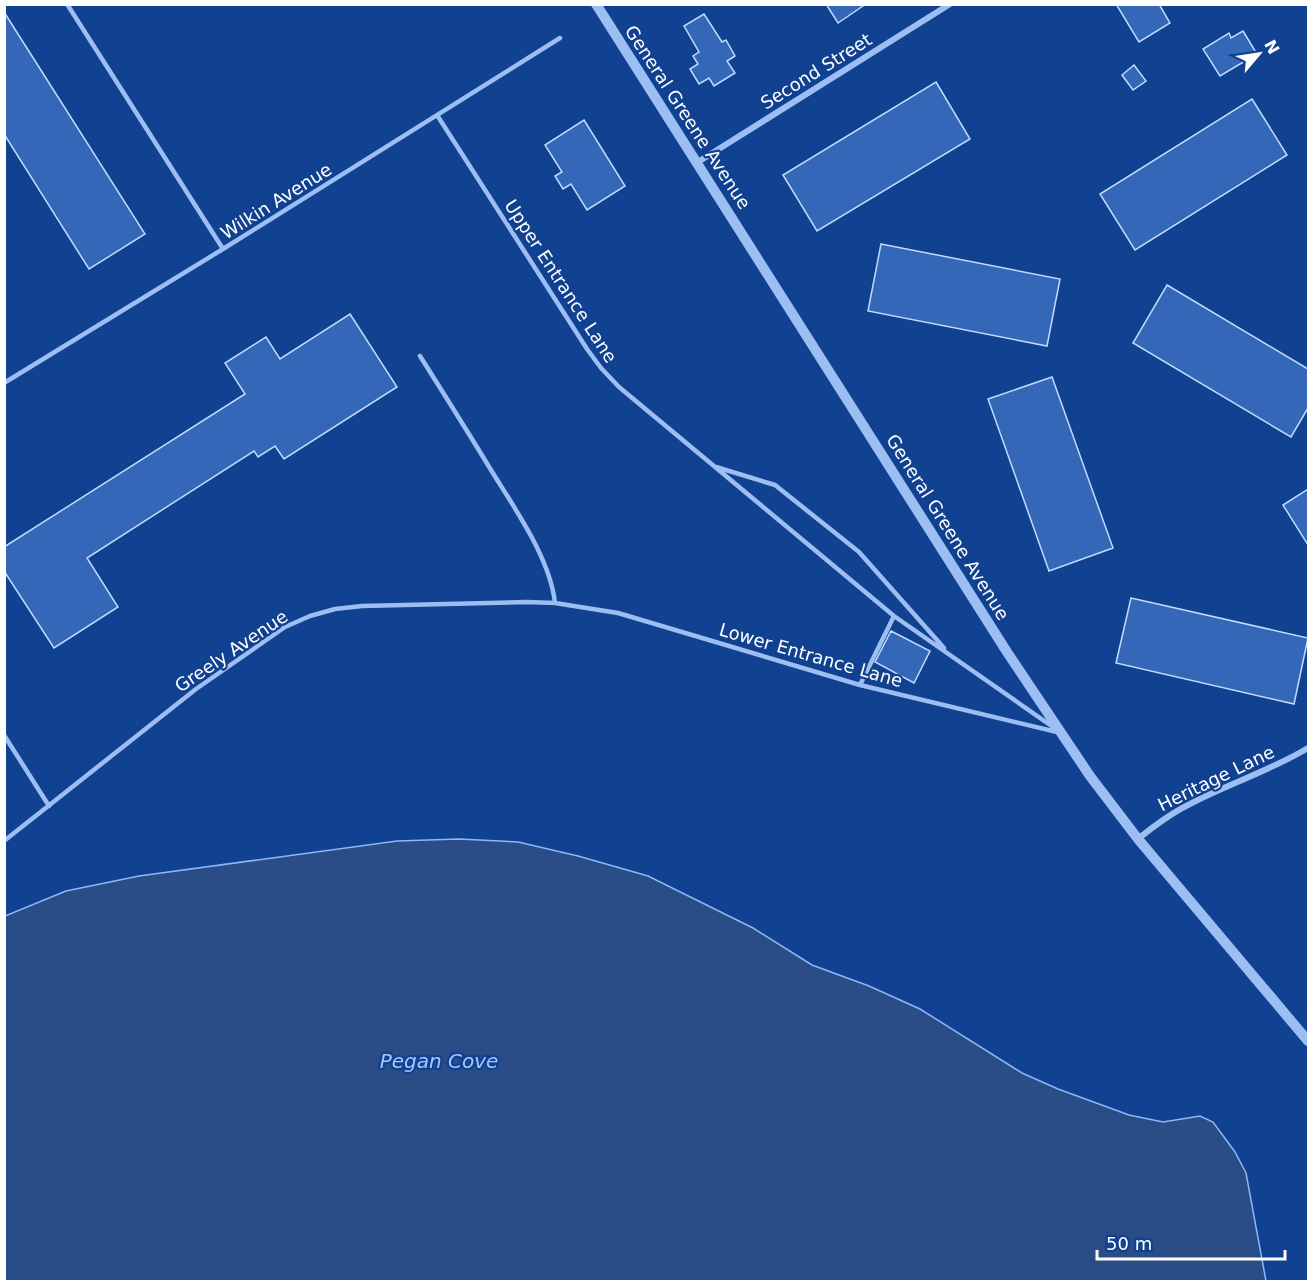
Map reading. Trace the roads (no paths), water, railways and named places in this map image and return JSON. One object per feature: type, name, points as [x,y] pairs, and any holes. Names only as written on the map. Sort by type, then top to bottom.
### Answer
[{"type":"street","name":"General Greene Avenue","points":[[596,4],[1060,733],[1138,839],[1308,1041]]},
{"type":"street","name":"Second Street","points":[[698,162],[950,4]]},
{"type":"street","name":"Heritage Lane","points":[[1138,839],[1188,804],[1263,773],[1308,748]]},
{"type":"lane","points":[[67,4],[223,249]]},
{"type":"lane","name":"Wilkin Avenue","points":[[4,383],[560,38]]},
{"type":"lane","name":"Upper Entrance Lane","points":[[437,115],[601,368],[641,406],[894,616],[1060,733]]},
{"type":"lane","points":[[420,356],[523,524],[549,576],[555,603]]},
{"type":"lane","name":"Upper Entrance Lane","points":[[712,465],[775,485],[859,552],[949,655]]},
{"type":"lane","name":"Lower Entrance Lane","points":[[555,603],[618,613],[860,685],[1060,733]]},
{"type":"lane","name":"Greely Avenue","points":[[4,841],[196,689],[285,627],[309,616],[335,609],[362,606],[555,603]]},
{"type":"lane","points":[[860,685],[894,616]]},
{"type":"lane","points":[[4,735],[49,806]]},
{"type":"water","name":"Pegan Cove","points":[[459,839],[518,842],[648,876],[753,928],[812,965],[869,986],[920,1009],[1022,1073],[1058,1089],[1129,1115],[1163,1122],[1200,1116],[1213,1122],[1235,1152],[1246,1173],[1266,1281],[5,1281],[5,916],[66,891],[139,876],[397,841]]}]
